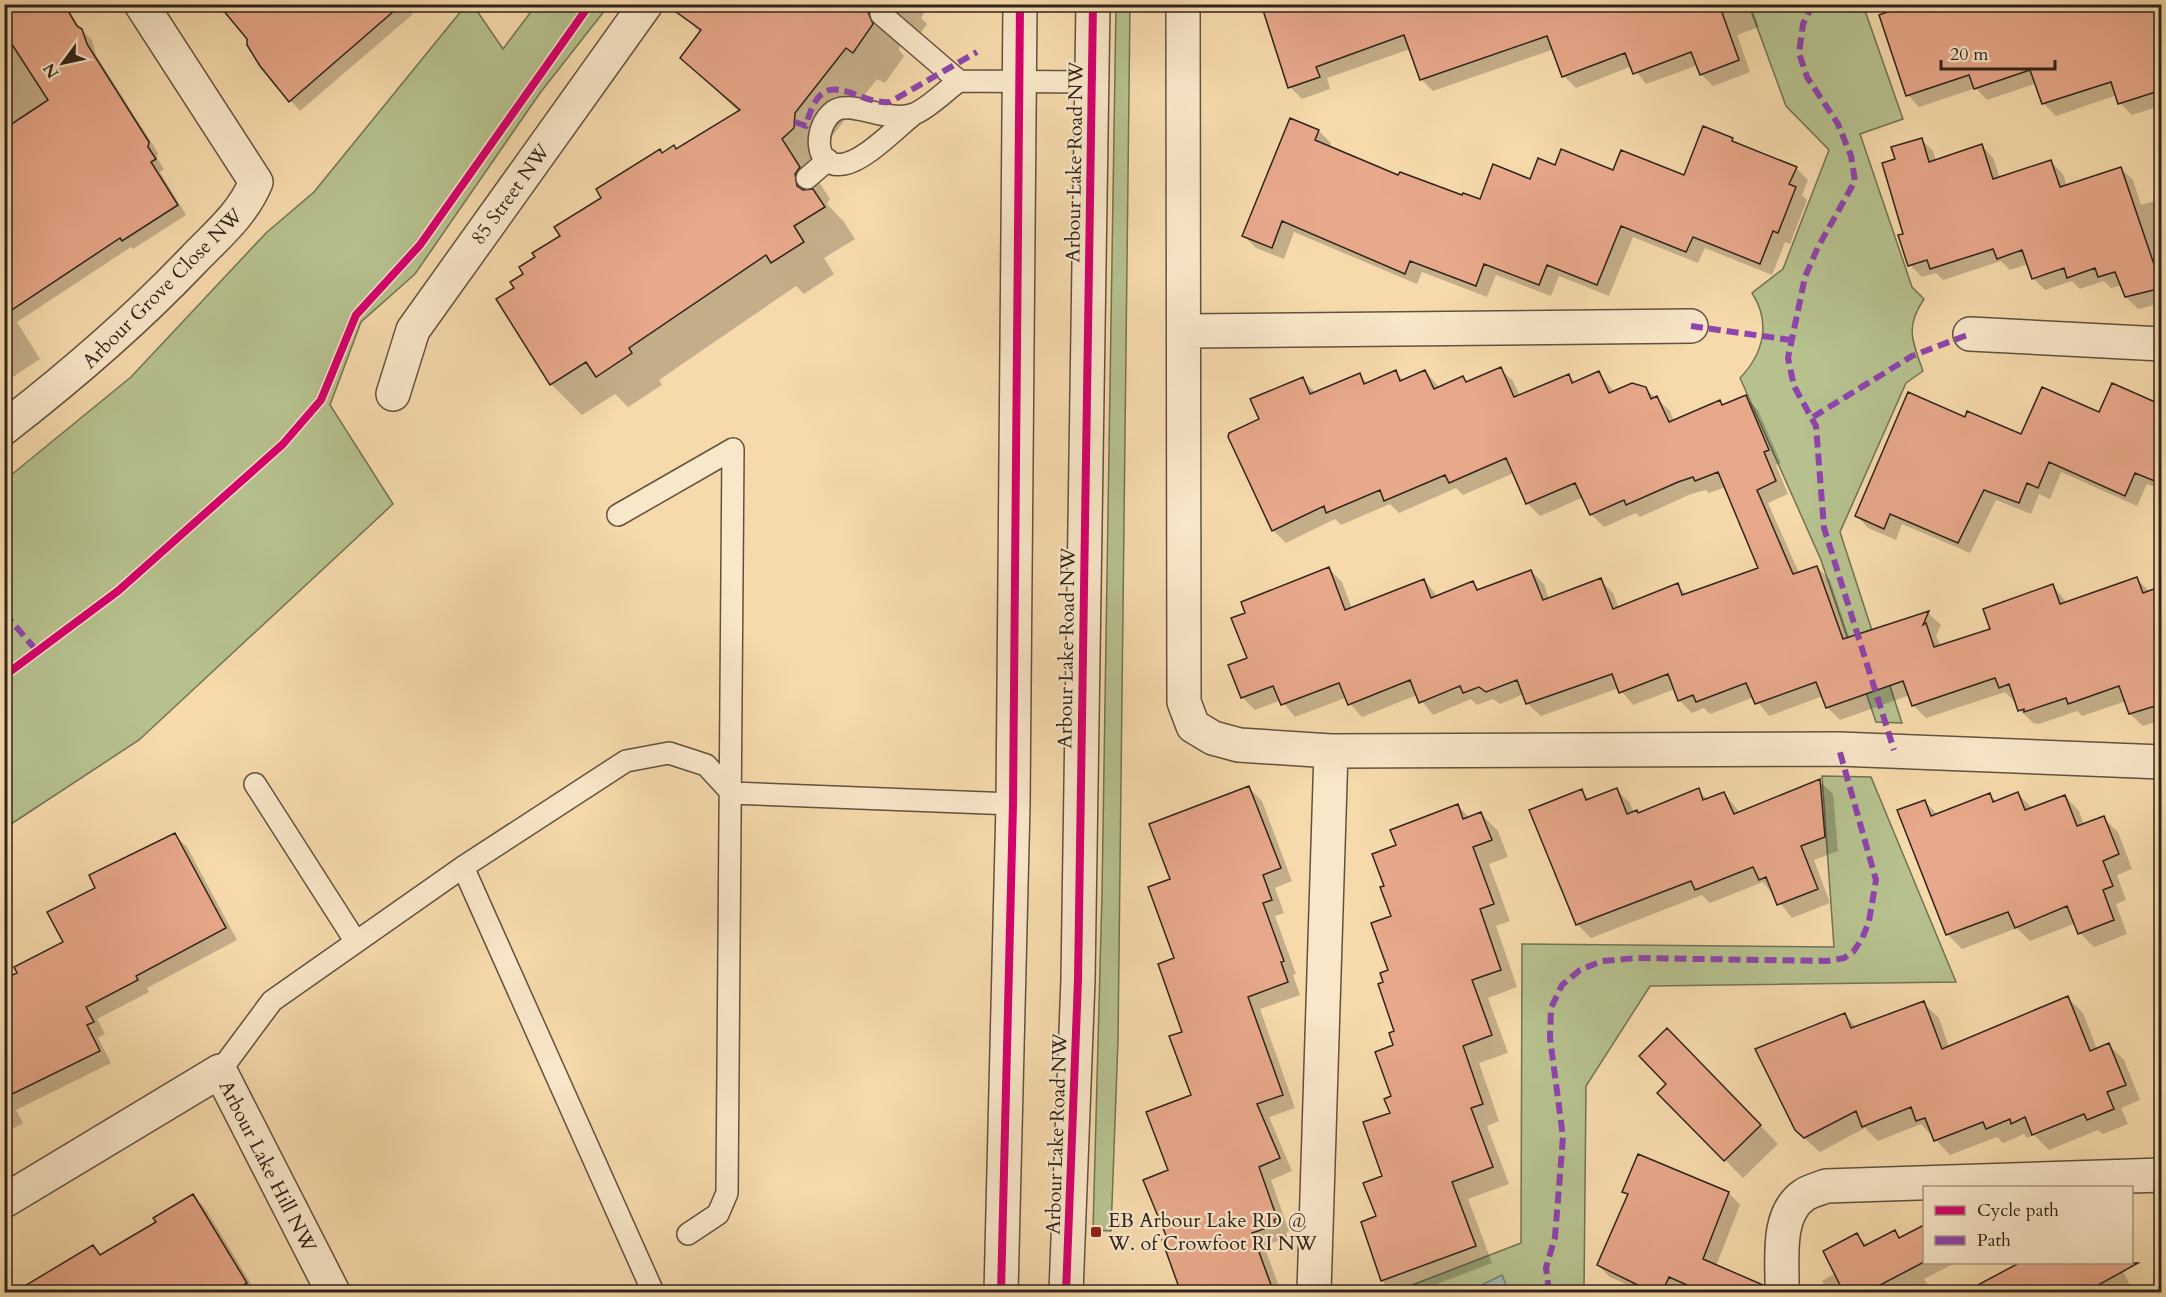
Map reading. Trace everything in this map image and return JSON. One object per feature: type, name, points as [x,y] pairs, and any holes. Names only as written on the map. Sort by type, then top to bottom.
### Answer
[{"type":"street","name":"Arbour Grove Close NW","points":[[4,428],[76,372],[170,285],[246,206],[256,182],[141,4]]},
{"type":"street","name":"85 Street NW","points":[[393,394],[413,330],[646,4]]},
{"type":"street","points":[[1001,1293],[1013,804],[1020,4]]},
{"type":"street","name":"Arbour Lake Road NW","points":[[1066,1293],[1078,968],[1093,4]]},
{"type":"street","points":[[1184,4],[1184,702],[1193,726],[1213,738],[1239,745],[1331,751],[1839,748],[2162,762]]},
{"type":"street","points":[[1185,331],[1691,326]]},
{"type":"street","points":[[1970,334],[2162,344]]},
{"type":"street","points":[[1314,1293],[1331,751]]},
{"type":"street","name":"Arbour Lake Hill NW","points":[[4,1201],[220,1071],[333,1293]]},
{"type":"street","points":[[1782,1293],[1784,1226],[1791,1208],[1805,1194],[1826,1186],[2162,1175]]},
{"type":"lane","points":[[881,14],[959,81]]},
{"type":"lane","points":[[914,114],[876,115],[846,107],[834,111],[822,125],[817,141],[821,152],[828,160],[840,165],[855,161],[959,81],[1092,82]]},
{"type":"lane","points":[[807,178],[828,160]]},
{"type":"lane","points":[[618,515],[732,449],[732,793],[727,1193],[718,1214],[688,1234]]},
{"type":"lane","points":[[220,1071],[272,1001],[463,867],[626,761],[669,753],[706,765],[732,793],[1013,804]]},
{"type":"lane","points":[[255,784],[356,942]]},
{"type":"lane","points":[[463,867],[653,1292]]},
{"type":"green space","points":[[1130,4],[1118,1040],[1111,1231],[1093,1230],[1102,894],[1116,5]]},
{"type":"green space","points":[[466,5],[473,5],[503,49],[536,5],[609,5],[540,93],[415,274],[361,322],[330,405],[393,504],[139,740],[5,828],[5,480],[131,377],[266,233],[314,192]]},
{"type":"green space","points":[[1749,5],[1863,5],[1903,119],[1860,134],[1912,287],[1924,299],[1912,326],[1913,342],[1923,371],[1906,383],[1840,532],[1902,723],[1876,722],[1821,560],[1740,378],[1755,358],[1762,337],[1762,315],[1752,293],[1783,269],[1829,150],[1786,106]]},
{"type":"green space","points":[[1822,776],[1871,777],[1956,982],[1650,986],[1586,1086],[1584,1292],[1394,1292],[1521,1243],[1522,944],[1834,947]]},
{"type":"water","points":[[1502,1275],[1509,1292],[1472,1292],[1471,1290]]},
{"type":"building","points":[[4,4],[64,4],[77,26],[82,29],[87,44],[149,142],[148,147],[156,159],[151,162],[178,205],[122,241],[120,238],[4,315],[4,129],[48,100],[4,32]]},
{"type":"building","points":[[218,4],[402,4],[289,102],[260,66],[247,45],[247,39]]},
{"type":"building","points":[[665,4],[873,4],[868,12],[873,24],[853,53],[846,48],[795,113],[794,128],[782,139],[800,167],[795,174],[797,186],[803,190],[813,189],[825,207],[794,226],[804,242],[771,263],[766,255],[629,348],[632,353],[596,377],[586,362],[550,385],[496,299],[514,288],[510,282],[523,274],[519,267],[535,257],[532,253],[560,236],[554,227],[601,198],[596,189],[660,149],[662,153],[674,145],[676,149],[740,110],[680,58],[701,30]]},
{"type":"building","points":[[1261,4],[1719,4],[1739,60],[1700,75],[1691,52],[1633,74],[1625,53],[1562,77],[1547,36],[1420,80],[1404,35],[1316,67],[1320,77],[1288,88]]},
{"type":"building","points":[[1909,4],[2162,4],[2162,90],[2118,104],[2111,82],[2042,104],[2030,70],[1974,89],[1969,75],[1906,96],[1879,15]]},
{"type":"building","points":[[1290,118],[1319,130],[1315,140],[1398,175],[1400,172],[1462,195],[1463,193],[1480,199],[1493,164],[1530,179],[1538,158],[1555,165],[1561,149],[1613,170],[1621,150],[1684,175],[1703,126],[1733,138],[1732,141],[1797,167],[1789,184],[1796,187],[1778,233],[1773,231],[1760,264],[1693,237],[1686,252],[1621,226],[1597,285],[1547,265],[1539,285],[1484,264],[1476,286],[1410,261],[1405,274],[1282,221],[1272,248],[1242,236]]},
{"type":"building","points":[[1922,138],[1929,162],[1982,144],[1993,179],[2051,160],[2060,187],[2121,167],[2162,288],[2125,297],[2115,272],[2098,277],[2095,268],[2067,278],[2064,268],[2032,279],[2022,250],[1997,259],[1993,249],[1930,269],[1927,260],[1908,266],[1898,235],[1903,234],[1882,163],[1895,159],[1891,147]]},
{"type":"building","points":[[1501,367],[1514,397],[1569,374],[1572,383],[1599,371],[1609,393],[1632,383],[1646,387],[1651,399],[1657,396],[1669,422],[1720,400],[1722,405],[1746,395],[1769,450],[1764,452],[1776,481],[1757,490],[1793,574],[1817,566],[1843,639],[1929,611],[1923,625],[1926,623],[1934,647],[1990,629],[1983,609],[2053,584],[2060,604],[2137,577],[2143,593],[2162,586],[2162,704],[2129,714],[2119,686],[2068,704],[2066,698],[2024,712],[2024,709],[2018,711],[2009,684],[1999,688],[1995,678],[1912,706],[1903,681],[1826,708],[1816,682],[1755,704],[1746,683],[1696,702],[1693,695],[1678,701],[1668,674],[1619,693],[1612,674],[1526,704],[1517,680],[1486,692],[1479,687],[1463,693],[1460,686],[1419,703],[1410,680],[1348,705],[1339,683],[1281,705],[1273,686],[1241,698],[1228,665],[1247,658],[1231,618],[1245,613],[1241,602],[1329,567],[1345,610],[1424,579],[1431,598],[1473,581],[1477,590],[1531,570],[1543,600],[1601,578],[1613,609],[1678,583],[1682,595],[1758,568],[1718,472],[1695,481],[1693,477],[1678,482],[1626,505],[1624,500],[1590,515],[1575,483],[1526,504],[1506,458],[1449,483],[1445,475],[1384,501],[1380,490],[1326,513],[1324,506],[1272,531],[1228,437],[1229,433],[1259,419],[1250,399],[1303,377],[1310,394],[1360,373],[1364,384],[1396,370],[1400,381],[1425,370],[1434,389],[1463,376],[1466,382]]},
{"type":"building","points":[[2112,383],[2162,405],[2162,484],[2135,473],[2125,496],[2049,462],[2038,488],[2027,483],[2019,503],[1984,490],[1958,543],[1890,514],[1884,529],[1855,516],[1908,392],[1965,417],[1967,411],[2021,434],[2042,387],[2099,412]]},
{"type":"building","points":[[1820,779],[1825,837],[1801,846],[1818,889],[1777,905],[1766,877],[1759,880],[1753,867],[1695,890],[1691,881],[1576,925],[1529,810],[1582,789],[1586,800],[1617,788],[1627,814],[1637,810],[1638,813],[1699,788],[1703,800],[1724,792],[1734,814]]},
{"type":"building","points":[[1249,786],[1281,868],[1263,875],[1272,900],[1263,903],[1284,961],[1281,962],[1288,982],[1248,997],[1283,1095],[1257,1104],[1280,1158],[1259,1167],[1277,1218],[1274,1220],[1276,1225],[1252,1233],[1274,1293],[1181,1293],[1162,1240],[1167,1238],[1143,1180],[1168,1170],[1146,1112],[1191,1095],[1169,1036],[1182,1032],[1158,964],[1174,958],[1148,887],[1170,879],[1149,824]]},
{"type":"building","points":[[2018,792],[2025,810],[2065,795],[2077,826],[2104,816],[2119,854],[2103,861],[2113,886],[2103,890],[2114,920],[2078,934],[2067,906],[2015,928],[2008,912],[1946,935],[1897,810],[1925,800],[1931,816],[1990,793],[1993,802]]},
{"type":"building","points":[[1458,804],[1463,819],[1481,812],[1492,840],[1473,847],[1494,904],[1480,909],[1501,970],[1472,980],[1492,1035],[1463,1046],[1483,1104],[1471,1108],[1493,1167],[1452,1182],[1476,1246],[1381,1281],[1361,1222],[1376,1216],[1363,1183],[1382,1176],[1363,1122],[1390,1113],[1384,1099],[1391,1096],[1375,1052],[1393,1045],[1389,1033],[1394,1031],[1378,984],[1383,982],[1380,973],[1388,970],[1371,923],[1391,916],[1380,887],[1384,886],[1372,854],[1396,845],[1390,830]]},
{"type":"building","points":[[175,833],[226,928],[136,976],[138,980],[86,1007],[94,1022],[87,1025],[100,1051],[4,1098],[4,979],[17,973],[14,967],[63,942],[47,912],[95,888],[89,875]]},
{"type":"building","points":[[2068,996],[2090,1051],[2109,1043],[2126,1085],[2107,1092],[2114,1109],[2087,1120],[2084,1114],[2032,1135],[2025,1117],[2011,1124],[2010,1119],[1986,1129],[1983,1122],[1934,1141],[1925,1118],[1916,1121],[1911,1107],[1862,1127],[1856,1111],[1804,1138],[1795,1130],[1755,1049],[1845,1013],[1851,1028],[1924,1001],[1942,1049]]},
{"type":"building","points":[[1667,1028],[1761,1125],[1724,1161],[1657,1093],[1666,1084],[1639,1056]]},
{"type":"building","points":[[1638,1154],[1729,1192],[1703,1259],[1763,1285],[1763,1293],[1705,1293],[1669,1277],[1662,1293],[1654,1293],[1597,1265],[1628,1194],[1622,1192]]},
{"type":"building","points":[[193,1194],[247,1283],[231,1293],[13,1293],[93,1245],[100,1255],[156,1222],[153,1218]]},
{"type":"building","points":[[1923,1226],[1923,1263],[1865,1293],[1844,1293],[1823,1251],[1857,1233],[1864,1246],[1895,1230],[1899,1238]]},
{"type":"building","points":[[2138,1263],[2084,1293],[1963,1293],[2017,1264]]},
{"type":"marked path","points":[[1813,4],[1803,24],[1799,53],[1807,77],[1838,124],[1851,156],[1855,181],[1818,247],[1805,277],[1788,358],[1794,386],[1816,426],[1824,528],[1894,750]]},
{"type":"marked path","points":[[795,122],[806,126],[813,106],[821,94],[830,90],[840,90],[876,101],[890,102],[977,52]]},
{"type":"marked path","points":[[1691,326],[1791,340]]},
{"type":"marked path","points":[[1813,417],[1912,356],[1970,334]]},
{"type":"marked path","points":[[4,613],[37,651]]},
{"type":"marked path","points":[[1549,1292],[1546,1268],[1555,1237],[1563,1137],[1550,1038],[1551,1008],[1562,985],[1580,970],[1602,961],[1637,958],[1827,961],[1844,958],[1853,952],[1862,939],[1869,921],[1876,880],[1839,749]]},
{"type":"cycle path","points":[[4,676],[118,591],[283,444],[321,400],[356,315],[420,245],[590,4]]},
{"type":"cycle path","points":[[1001,1292],[1013,804],[1020,4]]},
{"type":"cycle path","points":[[1066,1292],[1078,980],[1093,4]]},
{"type":"place","name":"EB Arbour Lake RD @ W. of Crowfoot RI NW","points":[[1096,1232]]}]
